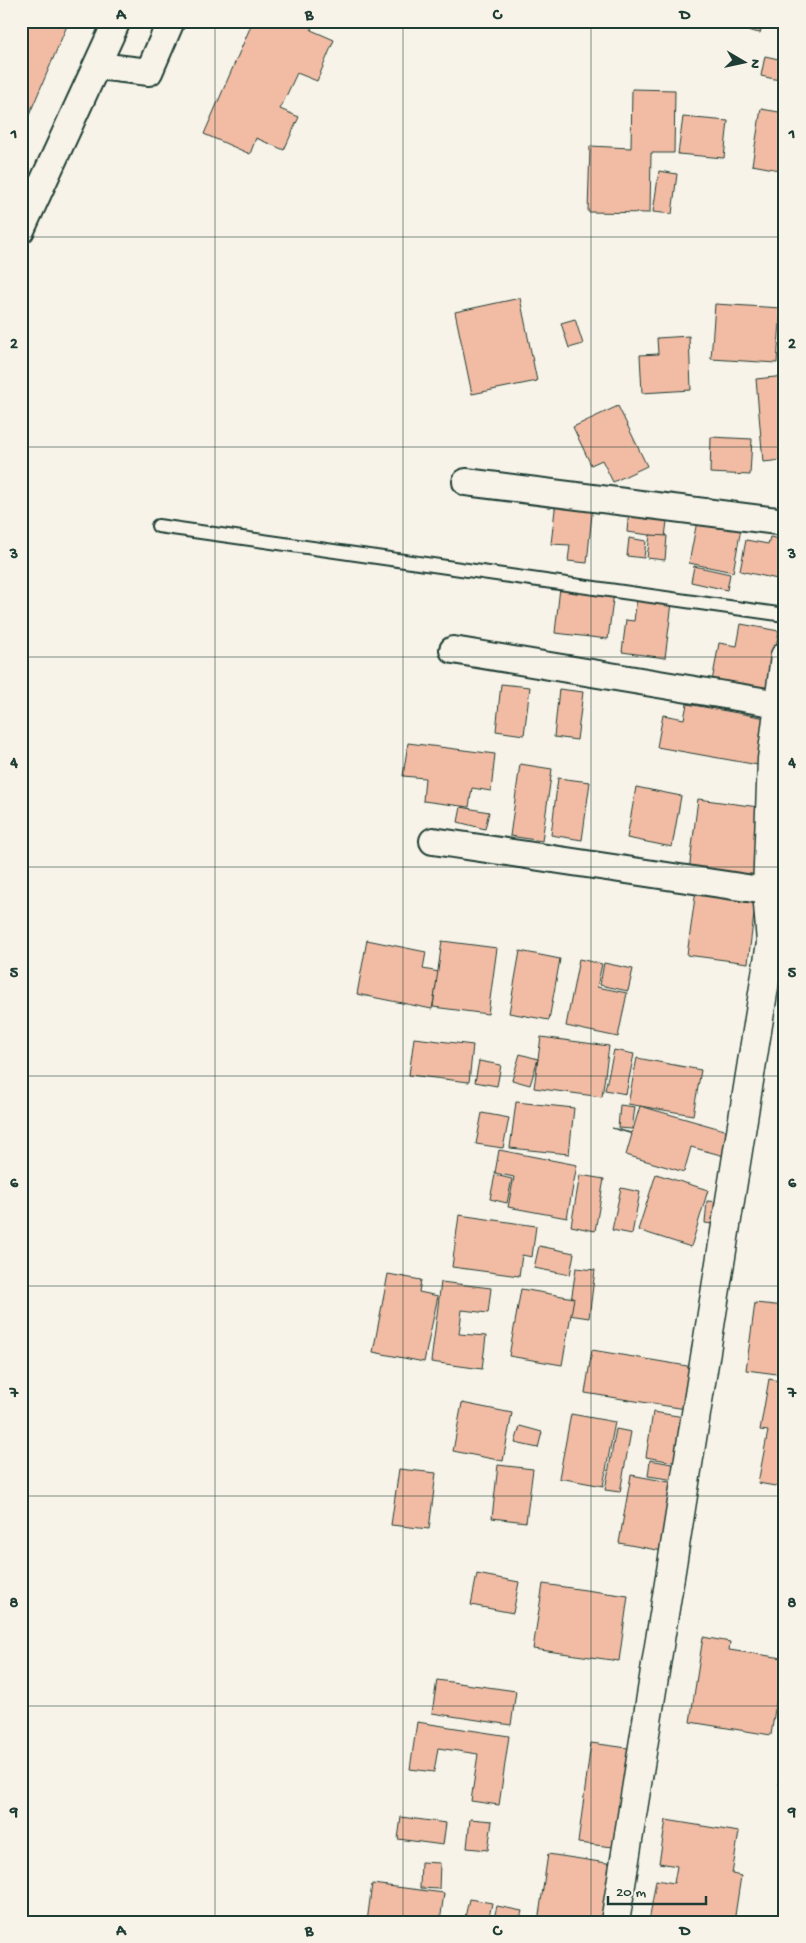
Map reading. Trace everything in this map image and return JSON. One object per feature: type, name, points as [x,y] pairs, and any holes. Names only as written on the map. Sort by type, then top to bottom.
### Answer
[{"type":"street","points":[[21,230],[98,66],[117,21]]},
{"type":"street","points":[[98,66],[149,72],[171,21]]},
{"type":"street","points":[[466,482],[785,522]]},
{"type":"street","points":[[454,650],[779,704]]},
{"type":"street","points":[[615,1922],[778,944],[767,891],[772,759],[785,656]]},
{"type":"street","points":[[433,841],[767,891]]},
{"type":"lane","points":[[158,526],[785,615]]},
{"type":"building","points":[[21,21],[69,21],[21,134]]},
{"type":"building","points":[[253,21],[314,21],[311,30],[334,40],[317,81],[297,73],[280,109],[299,117],[284,150],[256,138],[250,154],[204,134]]},
{"type":"building","points":[[729,21],[763,21],[760,33],[728,26]]},
{"type":"building","points":[[765,56],[783,60],[779,80],[761,76]]},
{"type":"building","points":[[785,62],[785,99],[779,98]]},
{"type":"building","points":[[632,89],[675,90],[674,153],[651,153],[650,213],[588,212],[590,146],[631,148]]},
{"type":"building","points":[[761,109],[785,113],[785,171],[752,165]]},
{"type":"building","points":[[683,117],[728,121],[724,158],[678,154]]},
{"type":"building","points":[[659,171],[677,174],[672,214],[653,212]]},
{"type":"building","points":[[520,298],[537,381],[472,394],[455,312]]},
{"type":"building","points":[[715,304],[781,308],[777,363],[711,359]]},
{"type":"building","points":[[575,319],[583,344],[569,348],[561,323]]},
{"type":"building","points":[[689,336],[691,390],[642,393],[640,355],[658,354],[657,338]]},
{"type":"building","points":[[785,376],[784,475],[783,460],[763,462],[756,379]]},
{"type":"building","points":[[618,406],[647,466],[613,482],[602,460],[591,465],[573,427]]},
{"type":"building","points":[[711,437],[752,439],[750,475],[710,473]]},
{"type":"building","points":[[556,501],[593,504],[587,563],[568,561],[570,545],[551,544]]},
{"type":"building","points":[[629,508],[668,513],[665,537],[627,532]]},
{"type":"building","points":[[698,516],[742,523],[733,572],[689,563]]},
{"type":"building","points":[[650,535],[667,536],[665,560],[647,558]]},
{"type":"building","points":[[770,537],[785,540],[785,566],[782,580],[740,571],[746,540],[768,544]]},
{"type":"building","points":[[629,538],[646,541],[644,558],[627,556]]},
{"type":"building","points":[[694,566],[730,574],[727,590],[691,582]]},
{"type":"building","points":[[561,578],[615,584],[608,639],[555,633]]},
{"type":"building","points":[[637,598],[672,603],[665,658],[622,652],[626,620],[634,621]]},
{"type":"building","points":[[741,624],[779,631],[767,697],[711,687],[719,643],[737,646]]},
{"type":"building","points":[[501,684],[530,687],[524,735],[496,731]]},
{"type":"building","points":[[559,689],[583,692],[577,740],[554,737]]},
{"type":"building","points":[[687,704],[766,718],[758,765],[657,747],[663,715],[684,719]]},
{"type":"building","points":[[408,743],[495,754],[491,791],[472,788],[469,807],[423,801],[425,778],[403,776]]},
{"type":"building","points":[[520,764],[552,769],[542,841],[510,836]]},
{"type":"building","points":[[558,778],[590,782],[582,840],[551,835]]},
{"type":"building","points":[[636,787],[681,796],[672,847],[627,838]]},
{"type":"building","points":[[698,799],[766,808],[757,880],[689,871]]},
{"type":"building","points":[[461,807],[489,812],[485,829],[458,822]]},
{"type":"building","points":[[696,890],[756,898],[748,963],[687,955]]},
{"type":"building","points":[[367,940],[426,952],[423,969],[439,972],[432,1009],[357,994]]},
{"type":"building","points":[[442,941],[497,948],[488,1014],[433,1007]]},
{"type":"building","points":[[520,951],[560,959],[549,1020],[509,1013]]},
{"type":"building","points":[[579,959],[602,964],[597,987],[627,993],[618,1037],[566,1026]]},
{"type":"building","points":[[604,963],[633,969],[628,991],[600,985]]},
{"type":"building","points":[[541,1037],[609,1046],[602,1097],[534,1088]]},
{"type":"building","points":[[414,1038],[473,1045],[469,1082],[409,1075]]},
{"type":"building","points":[[614,1050],[634,1054],[626,1094],[605,1090]]},
{"type":"building","points":[[520,1054],[538,1059],[530,1085],[512,1080]]},
{"type":"building","points":[[637,1058],[701,1070],[693,1115],[628,1104]]},
{"type":"building","points":[[479,1061],[501,1065],[497,1086],[475,1082]]},
{"type":"building","points":[[516,1102],[574,1108],[569,1154],[510,1148]]},
{"type":"building","points":[[620,1105],[635,1107],[632,1129],[618,1128]]},
{"type":"building","points":[[640,1106],[735,1133],[728,1157],[691,1147],[684,1172],[626,1155],[632,1134],[612,1128],[632,1133]]},
{"type":"building","points":[[482,1113],[509,1118],[503,1148],[476,1144]]},
{"type":"building","points":[[499,1150],[577,1165],[567,1218],[508,1207],[514,1177],[495,1173]]},
{"type":"building","points":[[656,1174],[708,1190],[691,1247],[638,1230]]},
{"type":"building","points":[[495,1175],[512,1179],[507,1203],[490,1199]]},
{"type":"building","points":[[580,1175],[604,1179],[595,1231],[571,1226]]},
{"type":"building","points":[[621,1188],[640,1192],[632,1234],[612,1230]]},
{"type":"building","points":[[707,1201],[722,1202],[720,1225],[705,1223]]},
{"type":"building","points":[[459,1215],[536,1226],[532,1257],[522,1255],[519,1276],[452,1267]]},
{"type":"building","points":[[539,1246],[574,1253],[570,1275],[534,1268]]},
{"type":"building","points":[[576,1268],[595,1270],[589,1318],[569,1315]]},
{"type":"building","points":[[388,1274],[421,1280],[419,1292],[438,1296],[424,1362],[373,1352]]},
{"type":"building","points":[[441,1282],[491,1288],[488,1313],[462,1310],[459,1334],[486,1336],[482,1369],[431,1362]]},
{"type":"building","points":[[521,1289],[574,1298],[562,1365],[509,1356]]},
{"type":"building","points":[[755,1303],[785,1306],[785,1375],[746,1370]]},
{"type":"building","points":[[592,1350],[699,1368],[692,1410],[585,1393]]},
{"type":"building","points":[[769,1379],[785,1382],[785,1466],[781,1487],[758,1483],[768,1431],[760,1430]]},
{"type":"building","points":[[462,1403],[512,1413],[503,1461],[453,1451]]},
{"type":"building","points":[[653,1412],[690,1418],[683,1464],[646,1457]]},
{"type":"building","points":[[571,1414],[615,1422],[603,1486],[559,1478]]},
{"type":"building","points":[[520,1426],[542,1432],[538,1448],[515,1443]]},
{"type":"building","points":[[616,1429],[631,1432],[620,1492],[605,1490]]},
{"type":"building","points":[[650,1460],[677,1465],[675,1480],[648,1476]]},
{"type":"building","points":[[498,1465],[533,1469],[526,1522],[492,1518]]},
{"type":"building","points":[[399,1469],[436,1473],[429,1529],[391,1525]]},
{"type":"building","points":[[631,1475],[680,1484],[668,1552],[619,1543]]},
{"type":"building","points":[[477,1574],[519,1582],[513,1613],[471,1605]]},
{"type":"building","points":[[543,1584],[628,1596],[619,1661],[533,1649]]},
{"type":"building","points":[[703,1637],[730,1642],[729,1650],[783,1658],[771,1735],[690,1722]]},
{"type":"building","points":[[437,1680],[516,1691],[511,1725],[432,1713]]},
{"type":"building","points":[[417,1722],[509,1736],[499,1805],[471,1801],[478,1754],[438,1748],[434,1772],[410,1769]]},
{"type":"building","points":[[591,1743],[635,1749],[622,1848],[578,1843]]},
{"type":"building","points":[[785,1744],[785,1786],[779,1785]]},
{"type":"building","points":[[401,1817],[446,1823],[443,1845],[398,1839]]},
{"type":"building","points":[[470,1819],[492,1821],[488,1850],[467,1848]]},
{"type":"building","points":[[666,1820],[739,1832],[732,1874],[741,1876],[734,1922],[649,1922],[656,1880],[674,1883],[677,1866],[659,1863]]},
{"type":"building","points":[[548,1854],[620,1865],[612,1922],[538,1922]]},
{"type":"building","points":[[421,1862],[440,1863],[439,1889],[420,1888]]},
{"type":"building","points":[[372,1884],[444,1893],[440,1922],[367,1922]]},
{"type":"building","points":[[469,1899],[492,1903],[488,1922],[464,1922]]},
{"type":"building","points":[[497,1906],[522,1911],[519,1922],[493,1922]]}]
